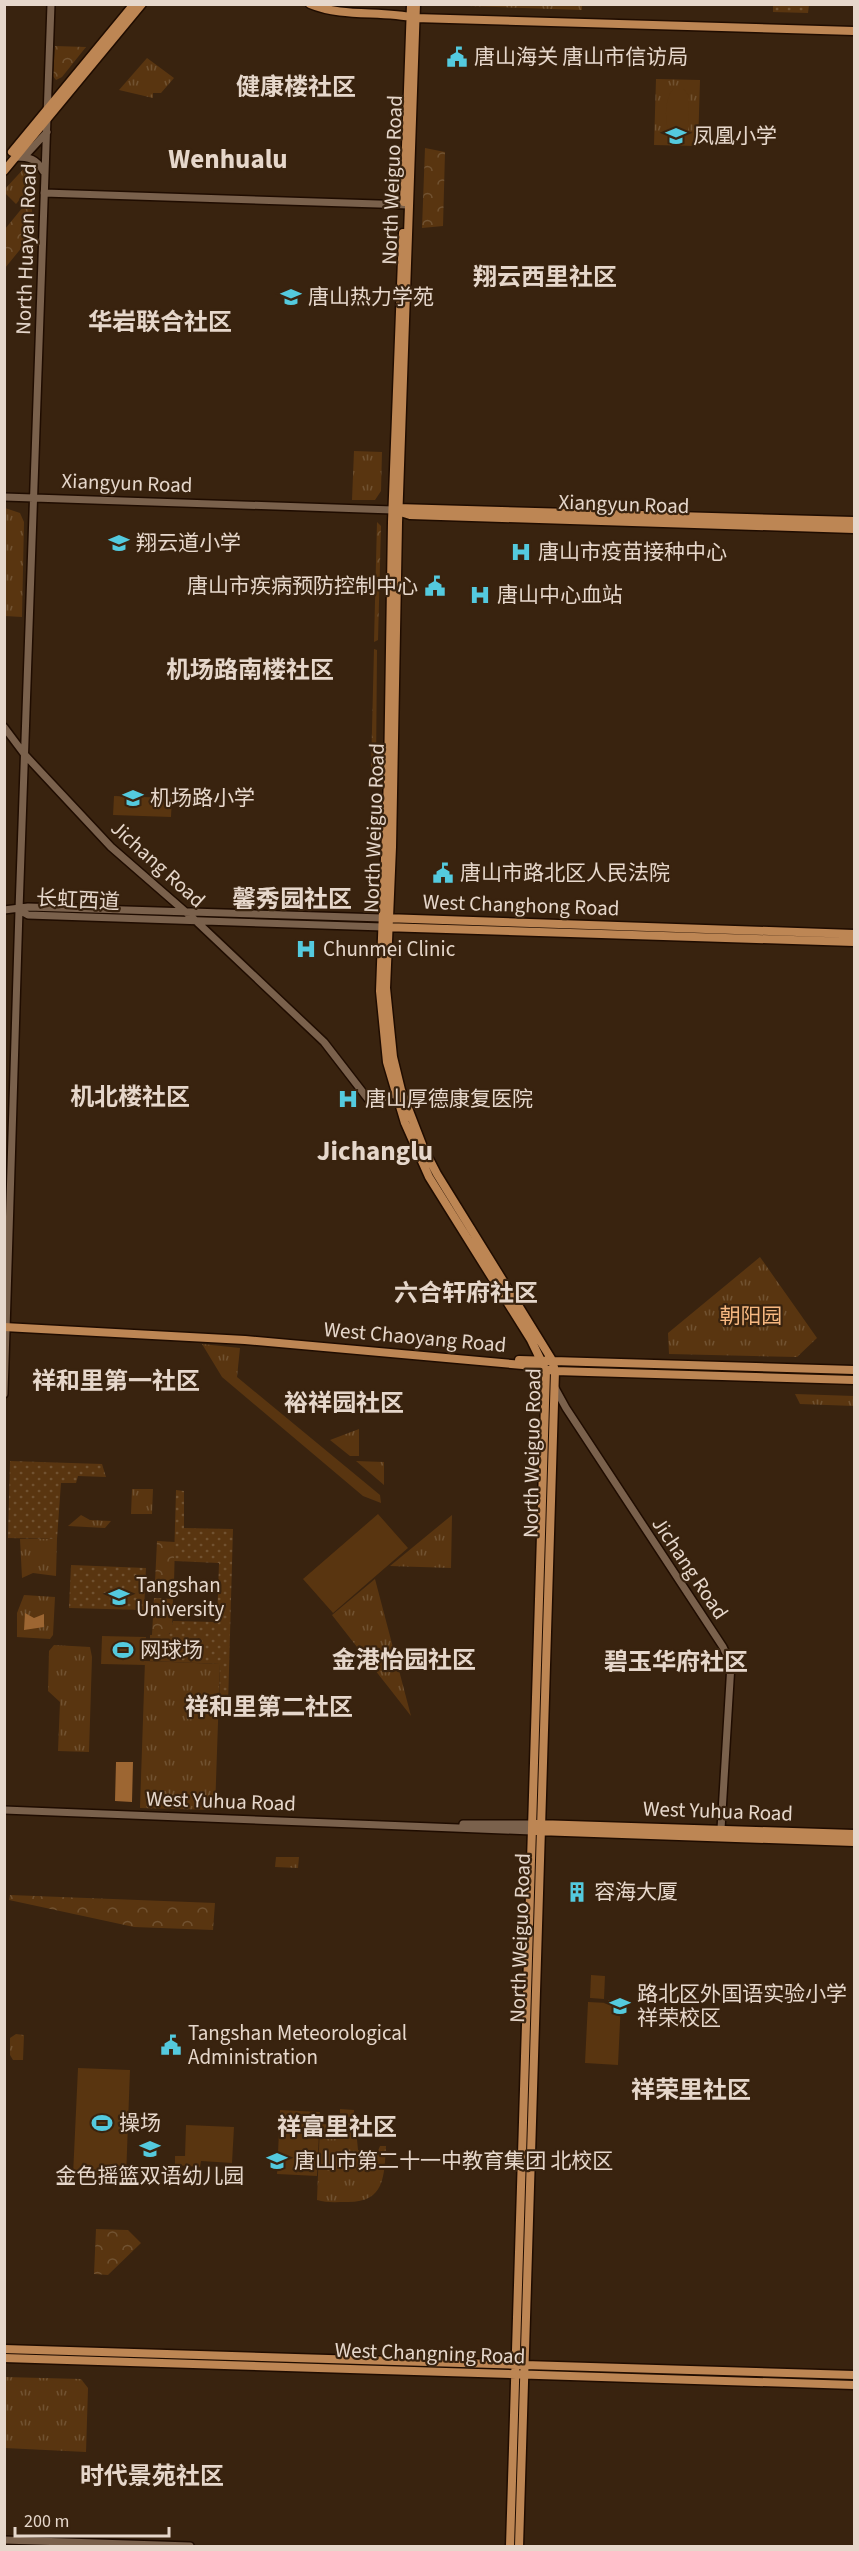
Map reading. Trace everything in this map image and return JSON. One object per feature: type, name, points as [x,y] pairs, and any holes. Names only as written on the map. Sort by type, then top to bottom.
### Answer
[{"type":"main road","points":[[4,162],[134,4]]},
{"type":"main road","points":[[4,171],[20,157],[142,4]]},
{"type":"main road","points":[[310,4],[337,12],[413,11],[855,26]]},
{"type":"main road","points":[[325,4],[413,11],[855,31]]},
{"type":"main road","name":"North Weiguo Road","points":[[413,11],[386,923],[387,1008],[398,1093],[415,1149],[429,1177],[550,1371],[552,1383],[537,1828]]},
{"type":"main road","name":"Xiangyun Road","points":[[397,510],[855,520]]},
{"type":"main road","name":"Xiangyun Road","points":[[397,510],[855,529]]},
{"type":"main road","name":"West Changhong Road","points":[[386,923],[855,934]]},
{"type":"main road","name":"West Changhong Road","points":[[386,923],[855,942]]},
{"type":"main road","name":"North Weiguo Road","points":[[398,1093],[437,1174],[552,1360],[521,2369],[519,2547]]},
{"type":"main road","name":"West Chaoyang Road","points":[[6,1327],[15,1325],[245,1340],[523,1365],[550,1371],[855,1380]]},
{"type":"main road","name":"West Chaoyang Road","points":[[52,1328],[233,1335],[542,1361],[855,1370]]},
{"type":"main road","name":"West Yuhua Road","points":[[537,1828],[721,1829],[855,1842]]},
{"type":"main road","name":"West Yuhua Road","points":[[537,1828],[770,1835],[855,1834]]},
{"type":"main road","name":"West Changning Road","points":[[4,2349],[521,2369],[855,2385]]},
{"type":"main road","name":"West Changning Road","points":[[4,2358],[855,2375]]},
{"type":"main road","name":"North Weiguo Road","points":[[510,2547],[521,2369]]},
{"type":"street","name":"North Huayan Road","points":[[4,1394],[51,4]]},
{"type":"street","points":[[44,174],[40,164],[20,157],[47,132]]},
{"type":"street","points":[[44,193],[407,205]]},
{"type":"street","name":"Xiangyun Road","points":[[4,497],[397,510]]},
{"type":"street","name":"Jichang Road","points":[[4,727],[111,847],[196,921],[324,1042],[368,1100],[376,1101],[398,1093]]},
{"type":"street","name":"长虹西道","points":[[19,910],[27,907],[186,913]]},
{"type":"street","points":[[4,910],[19,910]]},
{"type":"street","name":"长虹西道","points":[[19,910],[27,915],[196,921]]},
{"type":"street","name":"West Changhong Road","points":[[186,913],[386,923]]},
{"type":"street","name":"West Changhong Road","points":[[196,921],[386,923]]},
{"type":"street","name":"Jichang Road","points":[[552,1383],[566,1408],[723,1647],[730,1664],[721,1829]]},
{"type":"street","name":"West Yuhua Road","points":[[4,1810],[537,1828]]},
{"type":"street","points":[[4,2540],[190,2547]]},
{"type":"green space","points":[[440,4],[582,4],[582,10],[440,5]]},
{"type":"green space","points":[[773,5],[809,5],[808,13],[773,12]]},
{"type":"green space","points":[[55,46],[86,47],[62,77],[56,80],[53,76]]},
{"type":"green space","points":[[147,58],[174,78],[161,93],[153,93],[153,98],[119,90]]},
{"type":"green space","points":[[656,79],[700,80],[698,146],[654,145]]},
{"type":"green space","points":[[674,88],[683,88],[689,96],[688,131],[681,138],[673,138],[666,120],[668,98]]},
{"type":"green space","points":[[425,148],[445,152],[443,226],[422,228]]},
{"type":"green space","points":[[28,164],[36,167],[36,181],[16,204],[5,193],[5,189]]},
{"type":"green space","points":[[32,196],[32,235],[5,268],[5,229]]},
{"type":"green space","points":[[354,451],[382,452],[381,491],[375,500],[352,500]]},
{"type":"green space","points":[[5,508],[20,513],[24,522],[22,617],[5,616]]},
{"type":"green space","points":[[377,522],[381,526],[378,640],[374,642]]},
{"type":"green space","points":[[374,649],[377,650],[376,769],[371,770]]},
{"type":"green space","points":[[114,796],[172,798],[171,817],[113,815]]},
{"type":"green space","name":"朝阳园","points":[[760,1257],[817,1338],[797,1357],[669,1354],[668,1333]]},
{"type":"green space","points":[[202,1344],[240,1348],[237,1377],[380,1495],[381,1503],[363,1496],[222,1377]]},
{"type":"green space","points":[[795,1394],[854,1396],[854,1406],[800,1404]]},
{"type":"green space","points":[[359,1429],[359,1456],[350,1456],[330,1440]]},
{"type":"green space","points":[[10,1461],[102,1464],[106,1477],[78,1476],[76,1483],[61,1483],[57,1539],[8,1538]]},
{"type":"green space","points":[[356,1461],[384,1462],[384,1485]]},
{"type":"green space","points":[[132,1489],[153,1489],[152,1514],[131,1514]]},
{"type":"green space","points":[[176,1490],[184,1491],[184,1528],[233,1529],[228,1705],[219,1705],[220,1664],[150,1661],[150,1635],[170,1634],[173,1621],[217,1622],[219,1563],[174,1561]]},
{"type":"green space","points":[[378,1514],[408,1548],[333,1613],[303,1579]]},
{"type":"green space","points":[[81,1515],[90,1520],[111,1521],[105,1528],[68,1526]]},
{"type":"green space","points":[[452,1515],[451,1568],[390,1566]]},
{"type":"green space","points":[[20,1539],[57,1539],[56,1576],[33,1573],[22,1578]]},
{"type":"green space","points":[[157,1541],[175,1542],[174,1583],[155,1582]]},
{"type":"green space","points":[[71,1565],[146,1568],[144,1610],[69,1608]]},
{"type":"green space","points":[[375,1579],[411,1716],[332,1615]]},
{"type":"green space","points":[[24,1595],[55,1597],[53,1635],[50,1639],[17,1637],[17,1613]]},
{"type":"green space","points":[[154,1598],[173,1599],[172,1632],[167,1635],[152,1635]]},
{"type":"green space","name":"网球场","points":[[102,1636],[146,1637],[145,1665],[101,1664]]},
{"type":"green space","points":[[54,1645],[90,1647],[92,1657],[89,1752],[58,1751],[60,1702],[48,1691],[49,1651]]},
{"type":"green space","points":[[145,1661],[220,1664],[215,1810],[140,1808]]},
{"type":"green space","points":[[276,1857],[299,1857],[298,1868],[275,1867]]},
{"type":"green space","points":[[10,1895],[215,1903],[213,1930],[134,1927],[9,1900]]},
{"type":"green space","points":[[591,1975],[605,1976],[604,1999],[590,1998]]},
{"type":"green space","points":[[608,2000],[621,2001],[618,2065],[585,2063],[588,2002],[608,2003]]},
{"type":"green space","points":[[16,2034],[24,2035],[23,2060],[13,2060],[10,2055],[10,2038]]},
{"type":"green space","name":"操场","points":[[78,2068],[130,2070],[126,2178],[73,2175]]},
{"type":"green space","points":[[340,2109],[354,2110],[353,2125],[356,2129],[358,2150],[378,2151],[380,2146],[386,2146],[383,2178],[375,2193],[368,2198],[359,2201],[324,2202],[317,2200],[320,2124],[340,2125]]},
{"type":"green space","points":[[280,2110],[320,2112],[317,2176],[277,2174]]},
{"type":"green space","name":"操场","points":[[186,2125],[234,2127],[232,2163],[201,2161],[200,2167],[175,2165],[175,2156],[185,2156]]},
{"type":"green space","points":[[96,2229],[128,2230],[141,2243],[108,2275],[94,2274]]},
{"type":"green space","points":[[5,2377],[81,2379],[88,2388],[86,2452],[5,2448]]},
{"type":"shaded area","points":[[25,1613],[34,1618],[44,1614],[44,1627],[24,1630]]},
{"type":"shaded area","points":[[116,1762],[133,1762],[132,1802],[115,1801]]},
{"type":"place","name":"唐山海关 唐山市信访局","points":[[457,57]]},
{"type":"place","name":"凤凰小学","points":[[676,136]]},
{"type":"place","name":"唐山热力学苑","points":[[291,297]]},
{"type":"place","name":"翔云道小学","points":[[119,543]]},
{"type":"place","name":"唐山市疫苗接种中心","points":[[521,552]]},
{"type":"place","name":"唐山市疾病预防控制中心","points":[[435,586]]},
{"type":"place","name":"唐山中心血站","points":[[480,595]]},
{"type":"place","name":"机场路小学","points":[[133,798]]},
{"type":"place","name":"唐山市路北区人民法院","points":[[443,873]]},
{"type":"place","name":"Chunmei Clinic","points":[[306,949]]},
{"type":"place","name":"唐山厚德康复医院","points":[[348,1099]]},
{"type":"place","name":"Tangshan University","points":[[119,1597]]},
{"type":"place","name":"网球场","points":[[123,1650]]},
{"type":"place","name":"容海大厦","points":[[577,1892]]},
{"type":"place","name":"路北区外国语实验小学 祥荣校区","points":[[620,2006]]},
{"type":"place","name":"Tangshan Meteorological Administration","points":[[171,2045]]},
{"type":"place","name":"操场","points":[[102,2123]]},
{"type":"place","name":"金色摇篮双语幼儿园","points":[[150,2149]]},
{"type":"place","name":"唐山市第二十一中教育集团 北校区","points":[[277,2161]]},
{"type":"district","name":"健康楼社区","points":[[296,87]]},
{"type":"district","name":"Wenhualu","points":[[228,159]]},
{"type":"district","name":"翔云西里社区","points":[[545,277]]},
{"type":"district","name":"华岩联合社区","points":[[160,322]]},
{"type":"district","name":"机场路南楼社区","points":[[250,670]]},
{"type":"district","name":"馨秀园社区","points":[[292,899]]},
{"type":"district","name":"机北楼社区","points":[[130,1097]]},
{"type":"district","name":"Jichanglu","points":[[375,1151]]},
{"type":"district","name":"六合轩府社区","points":[[466,1293]]},
{"type":"district","name":"祥和里第一社区","points":[[116,1381]]},
{"type":"district","name":"裕祥园社区","points":[[344,1403]]},
{"type":"district","name":"金港怡园社区","points":[[404,1660]]},
{"type":"district","name":"碧玉华府社区","points":[[676,1662]]},
{"type":"district","name":"祥和里第二社区","points":[[269,1707]]},
{"type":"district","name":"祥荣里社区","points":[[691,2090]]},
{"type":"district","name":"祥富里社区","points":[[337,2127]]},
{"type":"district","name":"时代景苑社区","points":[[152,2476]]}]
